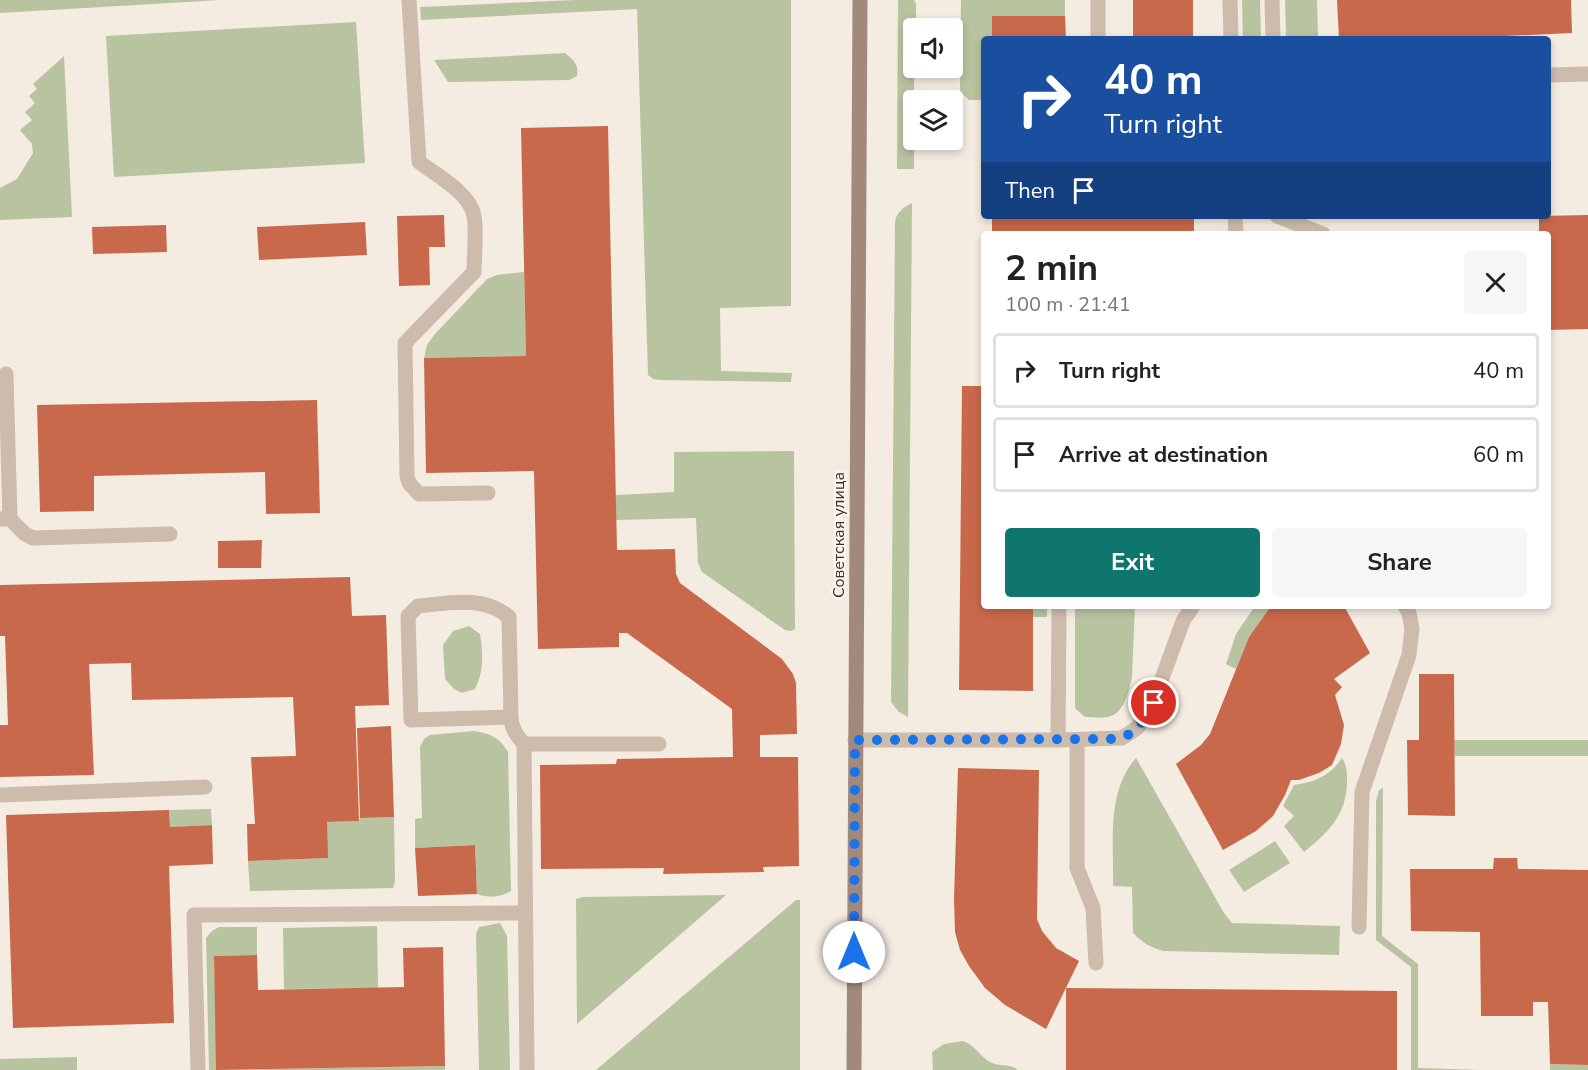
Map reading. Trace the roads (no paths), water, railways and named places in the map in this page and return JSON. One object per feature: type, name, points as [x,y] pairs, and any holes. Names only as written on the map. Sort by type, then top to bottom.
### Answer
[{"type":"main road","name":"Советская улица","points":[[854,1070],[860,0]]},
{"type":"lane","points":[[409,0],[419,162],[451,184],[462,195],[474,214],[474,272],[405,343],[407,476],[419,494],[488,493]]},
{"type":"lane","points":[[1098,0],[1098,36]]},
{"type":"lane","points":[[1230,0],[1231,36]]},
{"type":"lane","points":[[1272,0],[1273,36]]},
{"type":"lane","points":[[1551,75],[1588,74]]},
{"type":"lane","points":[[1285,219],[1315,231]]},
{"type":"lane","points":[[6,374],[5,519],[33,538],[170,534]]},
{"type":"lane","points":[[511,717],[411,720],[408,616],[412,611],[418,606],[483,603],[500,608],[509,617],[511,717],[511,724],[516,735],[525,744],[659,744]]},
{"type":"lane","points":[[1058,740],[1059,609]]},
{"type":"lane","points":[[855,740],[1122,738],[1137,728],[1154,703],[1183,621],[1191,609]]},
{"type":"lane","points":[[1359,927],[1362,792],[1409,655],[1412,629],[1407,609]]},
{"type":"lane","points":[[1077,740],[1077,868],[1093,908],[1096,963]]},
{"type":"lane","points":[[525,744],[527,1070]]},
{"type":"lane","points":[[0,795],[205,787]]},
{"type":"lane","points":[[198,1070],[194,915],[525,913]]}]
